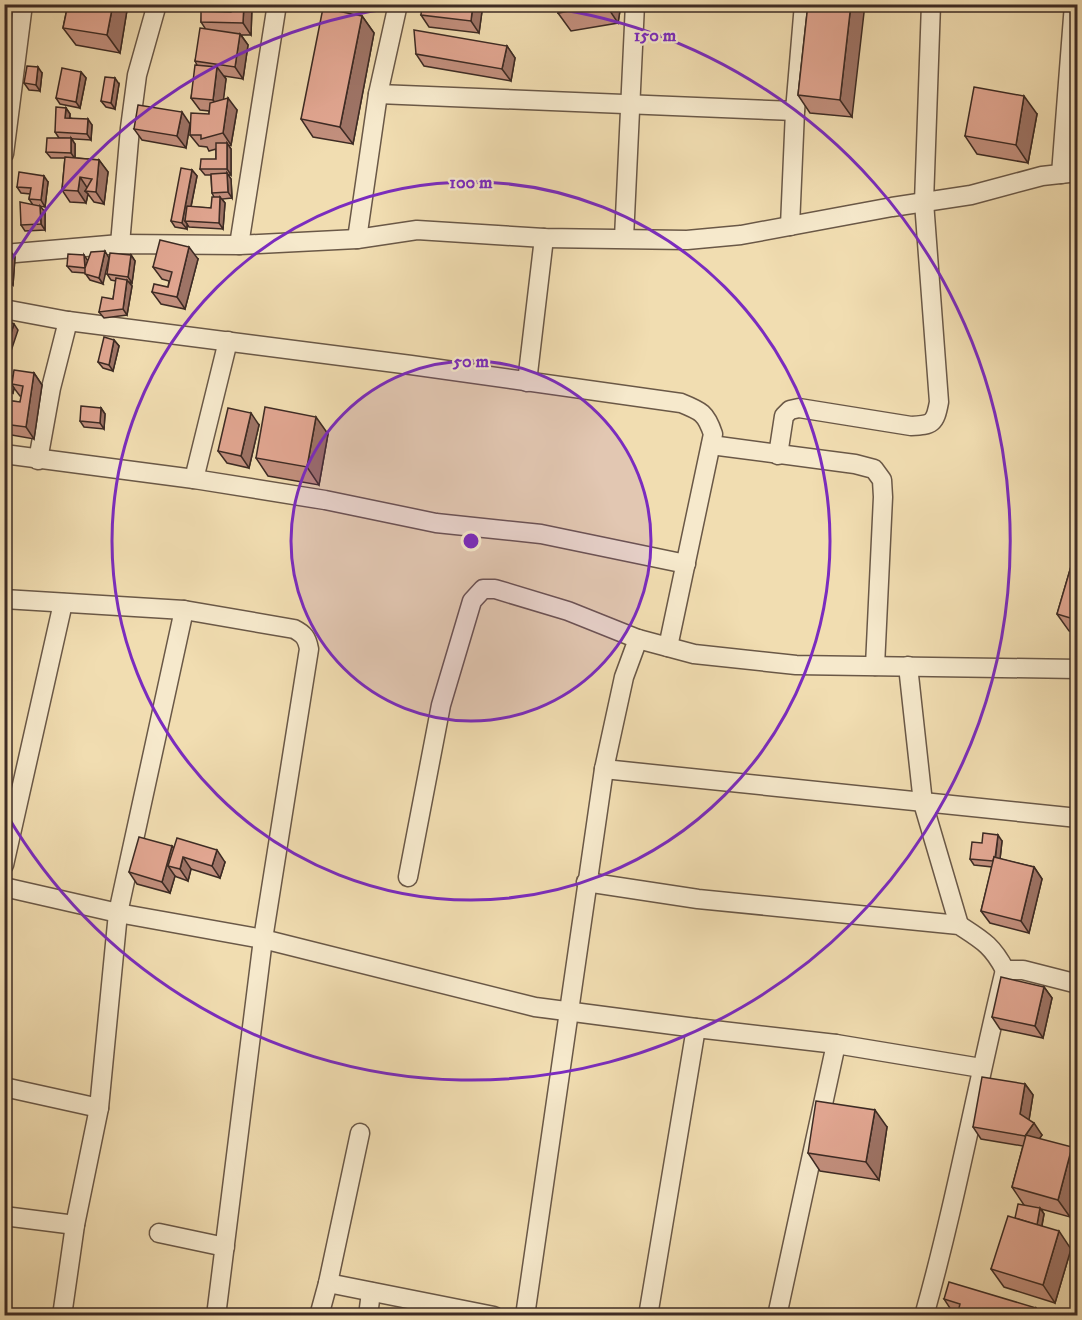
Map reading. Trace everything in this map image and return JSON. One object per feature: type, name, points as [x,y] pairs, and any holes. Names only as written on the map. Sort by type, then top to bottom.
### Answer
[{"type":"street","points":[[4,154],[23,4]]},
{"type":"street","points":[[120,244],[137,75],[157,4]]},
{"type":"street","points":[[239,245],[278,4]]},
{"type":"street","points":[[357,239],[378,94],[398,4]]},
{"type":"street","points":[[624,238],[634,4]]},
{"type":"street","points":[[790,226],[795,111],[804,4]]},
{"type":"street","points":[[778,455],[784,416],[790,410],[800,408],[911,426],[928,425],[936,418],[939,402],[924,202],[931,4]]},
{"type":"street","points":[[4,254],[120,244],[239,245],[357,239],[417,230],[544,238],[687,240],[741,235],[971,195],[1042,176],[1069,173],[1074,4]]},
{"type":"street","points":[[378,94],[795,111]]},
{"type":"street","points":[[527,382],[544,238]]},
{"type":"street","points":[[4,309],[68,321],[681,403],[704,414],[713,434],[668,647]]},
{"type":"street","points":[[38,460],[51,388],[68,321]]},
{"type":"street","points":[[194,479],[228,341]]},
{"type":"street","points":[[711,445],[855,464],[874,469],[882,480],[883,497],[875,666]]},
{"type":"street","points":[[4,454],[194,479],[325,500],[436,523],[541,534],[686,564]]},
{"type":"street","points":[[408,877],[441,705],[472,601],[483,589],[495,589],[568,610],[638,639],[694,654],[796,665],[1077,669]]},
{"type":"street","points":[[4,599],[184,610],[294,629],[307,639],[309,649],[263,939],[216,1316]]},
{"type":"street","points":[[4,865],[63,603]]},
{"type":"street","points":[[62,1316],[75,1225],[99,1108],[118,913],[184,610]]},
{"type":"street","points":[[525,1316],[604,770],[624,676],[638,639]]},
{"type":"street","points":[[908,666],[923,803],[959,925]]},
{"type":"street","points":[[604,770],[1077,818]]},
{"type":"street","points":[[586,882],[698,899],[959,925],[982,939],[995,951],[1005,970],[981,1068],[942,1252],[924,1316]]},
{"type":"street","points":[[4,887],[118,913],[263,939],[535,1006],[568,1012],[836,1044],[981,1068]]},
{"type":"street","points":[[1005,970],[1023,970],[1077,984]]},
{"type":"street","points":[[648,1316],[696,1028]]},
{"type":"street","points":[[777,1316],[836,1044]]},
{"type":"street","points":[[4,1087],[99,1108]]},
{"type":"street","points":[[319,1316],[360,1133]]},
{"type":"street","points":[[4,1216],[75,1225]]},
{"type":"street","points":[[159,1233],[225,1247]]},
{"type":"street","points":[[328,1283],[494,1316]]},
{"type":"street","points":[[368,1316],[371,1292]]},
{"type":"building","points":[[68,4],[113,4],[107,35],[63,28]]},
{"type":"building","points":[[219,4],[244,4],[243,23],[201,22],[201,11],[231,12],[234,5]]},
{"type":"building","points":[[422,4],[473,4],[471,21],[421,15]]},
{"type":"building","points":[[560,4],[606,4],[606,5],[558,13]]},
{"type":"building","points":[[808,4],[851,4],[840,100],[798,95]]},
{"type":"building","points":[[323,8],[362,16],[340,127],[301,119]]},
{"type":"building","points":[[200,28],[240,34],[235,67],[195,61]]},
{"type":"building","points":[[414,30],[507,46],[502,69],[416,54]]},
{"type":"building","points":[[195,65],[217,67],[213,100],[191,98]]},
{"type":"building","points":[[27,66],[38,67],[36,85],[24,83]]},
{"type":"building","points":[[62,68],[81,72],[76,102],[56,98]]},
{"type":"building","points":[[105,77],[115,78],[111,103],[101,101]]},
{"type":"building","points":[[974,87],[1024,96],[1016,145],[965,136]]},
{"type":"building","points":[[228,98],[223,133],[201,139],[201,135],[190,135],[191,113],[209,114],[210,103]]},
{"type":"building","points":[[138,105],[182,112],[177,136],[134,129]]},
{"type":"building","points":[[56,107],[66,108],[65,118],[88,119],[87,134],[55,132]]},
{"type":"building","points":[[47,138],[71,138],[71,153],[46,152]]},
{"type":"building","points":[[216,143],[227,143],[227,169],[200,169],[201,159],[216,159]]},
{"type":"building","points":[[65,157],[99,160],[96,192],[85,191],[92,179],[80,177],[78,191],[62,190]]},
{"type":"building","points":[[181,168],[192,170],[182,223],[171,221]]},
{"type":"building","points":[[19,172],[44,176],[41,200],[29,199],[31,188],[17,187]]},
{"type":"building","points":[[227,173],[228,192],[212,193],[211,174]]},
{"type":"building","points":[[212,197],[220,197],[219,223],[185,221],[187,206],[211,208]]},
{"type":"building","points":[[20,202],[40,206],[41,224],[21,225]]},
{"type":"building","points":[[160,240],[189,247],[177,297],[152,292],[154,284],[168,287],[172,272],[153,267]]},
{"type":"building","points":[[4,251],[10,251],[9,279],[4,279]]},
{"type":"building","points":[[105,251],[99,278],[85,274],[91,252]]},
{"type":"building","points":[[110,253],[131,255],[128,277],[107,274]]},
{"type":"building","points":[[68,254],[84,255],[85,268],[67,266]]},
{"type":"building","points":[[116,278],[127,280],[123,309],[99,312],[102,297],[113,299]]},
{"type":"building","points":[[4,320],[14,324],[5,351],[4,351]]},
{"type":"building","points":[[104,337],[114,340],[109,365],[98,362]]},
{"type":"building","points":[[14,370],[34,373],[26,427],[4,424],[4,400],[20,402],[23,386],[12,384]]},
{"type":"building","points":[[81,406],[101,408],[100,423],[80,421]]},
{"type":"building","points":[[265,407],[316,417],[307,467],[256,458]]},
{"type":"building","points":[[228,408],[251,413],[241,456],[218,451]]},
{"type":"building","points":[[1077,546],[1077,620],[1057,614]]},
{"type":"building","points":[[983,833],[998,835],[993,861],[970,859],[972,842],[982,843]]},
{"type":"building","points":[[139,837],[172,846],[162,882],[129,872]]},
{"type":"building","points":[[177,838],[217,850],[212,866],[183,857],[180,869],[168,866]]},
{"type":"building","points":[[994,857],[1034,867],[1021,921],[981,911]]},
{"type":"building","points":[[1001,977],[1044,987],[1035,1026],[992,1017]]},
{"type":"building","points":[[982,1077],[1025,1084],[1020,1114],[1034,1123],[1025,1136],[973,1127]]},
{"type":"building","points":[[816,1101],[875,1110],[866,1162],[808,1153]]},
{"type":"building","points":[[1026,1135],[1072,1147],[1058,1200],[1012,1187]]},
{"type":"building","points":[[1018,1204],[1040,1208],[1037,1225],[1015,1218]]},
{"type":"building","points":[[1008,1216],[1059,1231],[1043,1285],[991,1269]]},
{"type":"building","points":[[949,1282],[1036,1308],[1034,1316],[957,1316],[960,1304],[944,1299]]}]
